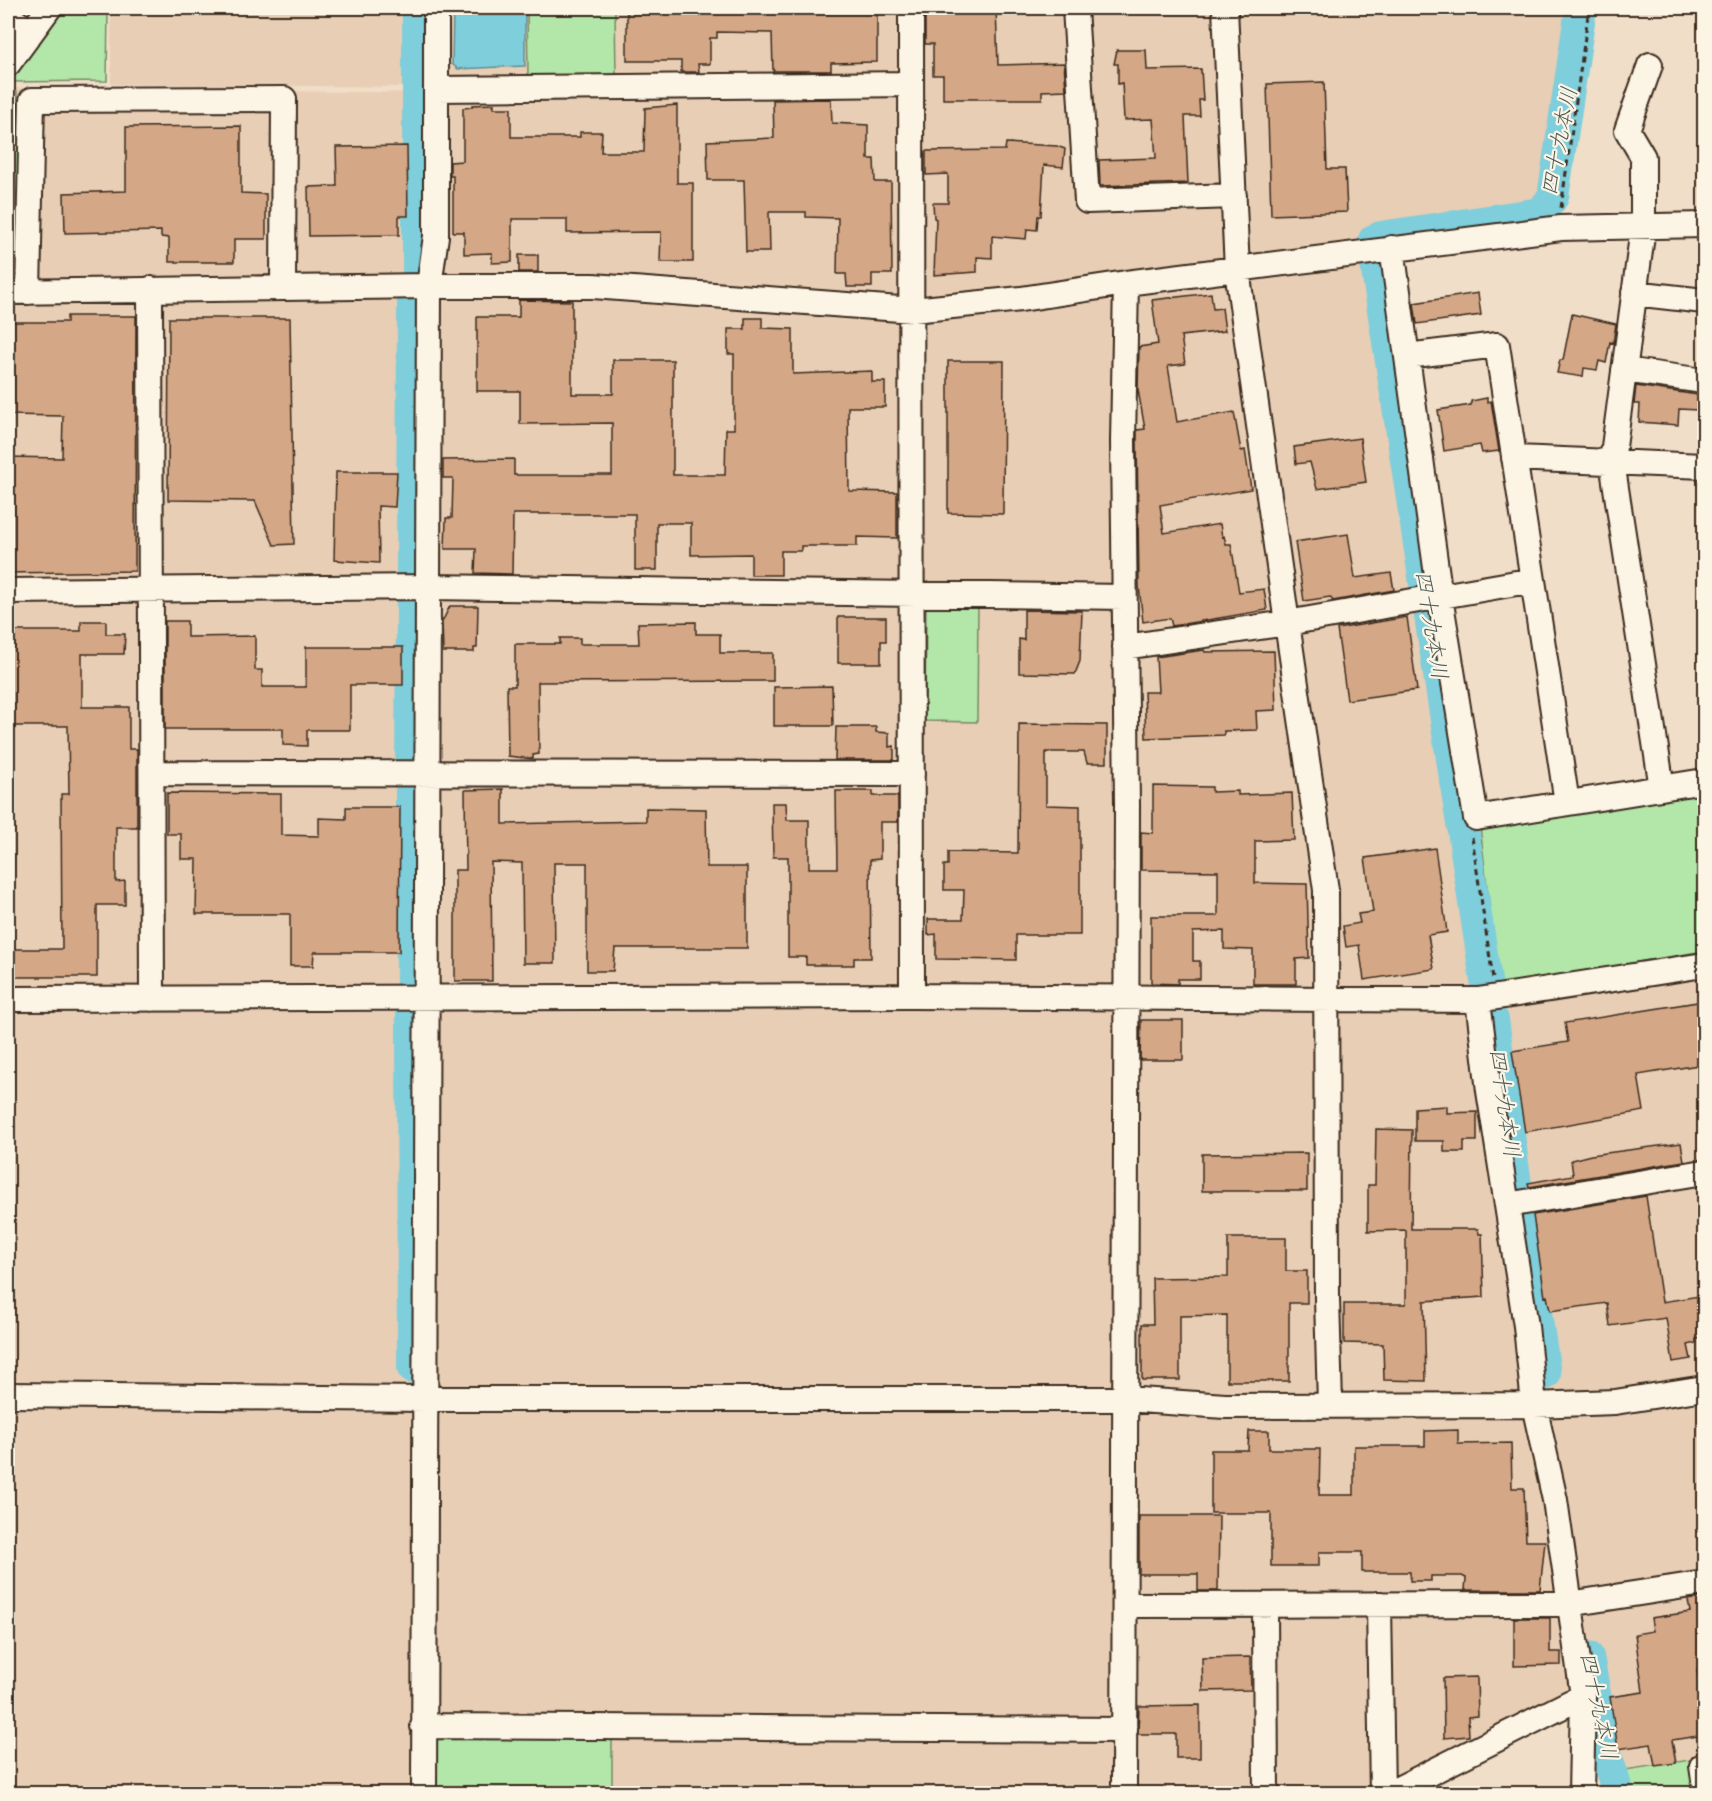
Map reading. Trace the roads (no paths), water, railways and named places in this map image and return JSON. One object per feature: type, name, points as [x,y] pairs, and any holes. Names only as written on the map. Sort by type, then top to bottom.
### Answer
[{"type":"street","points":[[8,64],[49,8]]},
{"type":"street","points":[[424,1794],[429,286],[436,236],[436,8]]},
{"type":"street","points":[[911,8],[912,996]]},
{"type":"street","points":[[1075,8],[1087,201],[1234,196]]},
{"type":"street","points":[[1225,8],[1237,270],[1326,890],[1327,1299],[1330,1404]]},
{"type":"street","points":[[8,16],[30,32]]},
{"type":"street","points":[[1650,64],[1627,130],[1643,157],[1643,228],[1612,462],[1662,788]]},
{"type":"street","points":[[436,89],[911,84]]},
{"type":"street","points":[[283,286],[284,99],[32,100],[18,292],[283,286],[593,286],[913,310],[1021,299],[1392,248],[1561,228],[1704,225]]},
{"type":"street","points":[[1392,248],[1440,597],[1476,818],[1704,781]]},
{"type":"street","points":[[1124,1794],[1126,283]]},
{"type":"street","points":[[150,289],[152,999]]},
{"type":"street","points":[[1634,293],[1704,302]]},
{"type":"street","points":[[1407,356],[1497,345],[1567,803]]},
{"type":"street","points":[[1624,370],[1704,381]]},
{"type":"street","points":[[1514,458],[1704,466]]},
{"type":"street","points":[[1125,647],[1287,623],[1533,580]]},
{"type":"street","points":[[8,591],[428,587],[1124,597]]},
{"type":"street","points":[[152,773],[428,776],[912,774]]},
{"type":"street","points":[[8,999],[912,996],[1126,999],[1487,999],[1704,965]]},
{"type":"street","points":[[1487,999],[1507,1205],[1526,1326],[1534,1405],[1555,1500],[1583,1696],[1581,1794]]},
{"type":"street","points":[[1507,1205],[1704,1172]]},
{"type":"street","points":[[8,1395],[425,1399],[1125,1399],[1225,1406],[1534,1405],[1616,1402],[1704,1388]]},
{"type":"street","points":[[1126,1605],[1569,1604],[1704,1582]]},
{"type":"street","points":[[1379,1604],[1382,1794]]},
{"type":"street","points":[[1265,1605],[1266,1794]]},
{"type":"street","points":[[1388,1794],[1583,1696]]},
{"type":"street","points":[[423,1726],[1125,1730]]},
{"type":"street","points":[[1704,1765],[1704,1780]]},
{"type":"water","points":[[453,8],[525,8],[525,66],[458,69],[452,64]]},
{"type":"waterway","points":[[418,8],[418,269]]},
{"type":"waterway","name":"四十九本川","points":[[1374,240],[1381,237],[1541,213],[1553,197],[1581,8]]},
{"type":"waterway","name":"四十九本川","points":[[1376,264],[1487,987]]},
{"type":"waterway","points":[[412,572],[413,301]]},
{"type":"waterway","points":[[411,768],[412,603]]},
{"type":"waterway","points":[[411,791],[412,991]]},
{"type":"waterway","points":[[412,1013],[413,1368]]},
{"type":"waterway","name":"四十九本川","points":[[1493,1020],[1516,1185]]},
{"type":"waterway","name":"四十九本川","points":[[1523,1224],[1545,1374]]},
{"type":"waterway","name":"四十九本川","points":[[1588,1657],[1606,1753],[1618,1794]]}]
